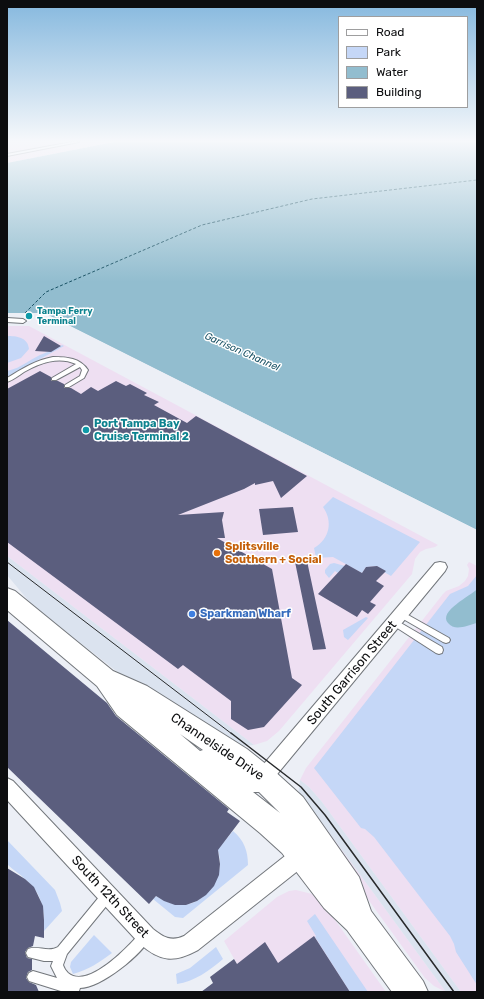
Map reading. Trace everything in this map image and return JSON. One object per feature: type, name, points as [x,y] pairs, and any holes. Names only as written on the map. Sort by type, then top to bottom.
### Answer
[{"type":"main road","name":"Channelside Drive","points":[[7,597],[105,679],[126,707],[270,823],[302,855],[335,897],[358,919],[412,992]]},
{"type":"main road","name":"Channelside Drive","points":[[105,679],[138,694],[222,748],[263,778],[293,807],[349,887],[358,919]]},
{"type":"main road","points":[[148,725],[183,742],[208,762],[224,772],[250,779],[263,778]]},
{"type":"street","name":"South Garrison Street","points":[[263,778],[440,567]]},
{"type":"street","name":"South 12th Street","points":[[7,787],[146,936],[167,949],[174,950],[184,947],[205,933],[302,855]]},
{"type":"lane","points":[[7,320],[23,321]]},
{"type":"lane","points":[[7,380],[43,360],[69,360],[83,367]]},
{"type":"lane","points":[[83,367],[61,382],[83,367]]},
{"type":"lane","points":[[397,618],[446,640]]},
{"type":"lane","points":[[397,618],[439,650]]},
{"type":"lane","points":[[32,953],[45,956],[55,956],[62,950],[108,895]]},
{"type":"lane","points":[[33,977],[64,986],[90,986],[114,971],[146,936]]},
{"type":"lane","points":[[62,950],[57,966],[64,978],[77,987]]},
{"type":"shaded area","points":[[7,326],[29,326],[438,545],[420,552],[415,559],[412,574],[279,731],[267,741],[254,745],[7,556]]},
{"type":"shaded area","points":[[7,556],[254,745],[243,746],[231,744],[138,688],[32,605],[7,575]]},
{"type":"shaded area","points":[[469,562],[477,566],[477,992],[461,992],[322,802],[309,787],[300,780],[306,768],[443,594],[446,591],[459,586],[465,581],[468,576],[469,569],[467,565]]},
{"type":"shaded area","points":[[300,780],[309,787],[322,802],[461,992],[446,992],[320,820],[298,795]]},
{"type":"shaded area","points":[[309,805],[446,992],[434,986],[425,978],[307,815]]},
{"type":"shaded area","points":[[296,890],[312,894],[328,910],[386,992],[253,992],[224,941],[277,897],[289,891]]},
{"type":"green space","points":[[7,336],[21,338],[26,342],[29,349],[21,358],[7,363]]},
{"type":"green space","points":[[62,345],[64,346],[7,377],[7,371],[17,368]]},
{"type":"green space","points":[[333,497],[420,542],[391,576],[377,566],[366,567],[362,573],[333,557],[316,558],[314,548],[324,540],[327,535],[329,524],[323,507]]},
{"type":"green space","points":[[334,563],[345,566],[338,573],[335,571],[329,578],[325,573],[325,570],[330,564]]},
{"type":"green space","points":[[477,575],[477,985],[456,952],[450,936],[374,837],[365,829],[361,828],[314,768],[450,594],[468,586]]},
{"type":"green space","points":[[366,617],[368,618],[348,640],[344,637],[343,630]]},
{"type":"green space","points":[[210,831],[224,842],[233,831],[245,846],[248,865],[183,918],[175,917],[153,899],[156,896],[179,905],[194,903],[200,899],[212,886],[219,872],[220,859]]},
{"type":"green space","points":[[7,840],[55,890],[62,911],[44,931],[43,910],[36,891],[24,878],[7,864]]},
{"type":"green space","points":[[315,914],[368,992],[350,992],[315,937],[316,936],[307,921]]},
{"type":"green space","points":[[94,935],[112,953],[94,965],[73,974],[70,967],[71,962]]},
{"type":"green space","points":[[216,947],[223,959],[196,978],[177,984],[176,974],[190,968]]},
{"type":"water","name":"Garrison Channel","points":[[7,189],[477,189],[477,530],[44,313],[7,313]]},
{"type":"water","points":[[477,589],[477,623],[462,627],[451,626],[446,618],[447,614],[456,604]]},
{"type":"pier","points":[[7,313],[44,313],[477,530],[477,532],[43,315],[7,315]]},
{"type":"building","points":[[44,336],[61,346],[51,352],[35,351]]},
{"type":"building","name":"Sparkman Wharf","points":[[40,371],[51,377],[51,381],[58,381],[64,384],[64,388],[71,388],[81,394],[91,387],[98,391],[116,381],[126,386],[130,384],[147,393],[144,395],[159,402],[154,405],[187,423],[196,416],[307,476],[281,498],[273,481],[255,485],[255,483],[244,489],[178,515],[224,512],[222,520],[225,538],[217,538],[272,569],[292,678],[302,685],[264,727],[248,730],[231,719],[231,701],[183,665],[178,669],[7,542],[7,389]]},
{"type":"building","points":[[293,507],[298,532],[263,535],[259,509]]},
{"type":"building","points":[[307,561],[326,649],[313,650],[295,562]]},
{"type":"building","points":[[346,564],[362,573],[366,567],[377,566],[386,571],[376,581],[384,586],[370,602],[376,605],[368,614],[362,610],[357,617],[318,594]]},
{"type":"building","points":[[7,620],[107,703],[116,716],[229,809],[227,812],[240,821],[218,850],[220,864],[219,875],[214,886],[206,895],[197,901],[186,905],[175,905],[156,896],[149,904],[7,767]]},
{"type":"building","points":[[7,868],[25,879],[34,887],[43,906],[44,938],[35,936],[33,946],[28,948],[25,952],[27,958],[32,959],[32,970],[28,972],[26,978],[29,982],[36,985],[39,992],[7,992]]},
{"type":"building","points":[[314,936],[350,992],[201,992],[213,983],[210,977],[234,959],[237,964],[265,942],[278,963]]},
{"type":"ferry route","points":[[25,313],[46,292],[202,225],[312,199],[402,189]]},
{"type":"tram line","points":[[7,562],[232,734]]},
{"type":"tram line","points":[[231,733],[301,787],[325,815],[454,992]]},
{"type":"place","name":"Tampa Ferry Terminal","points":[[29,316]]},
{"type":"place","name":"Port Tampa Bay Cruise Terminal 2","points":[[86,430]]},
{"type":"place","name":"Splitsville Southern + Social","points":[[217,553]]},
{"type":"place","name":"Sparkman Wharf","points":[[192,614]]}]
